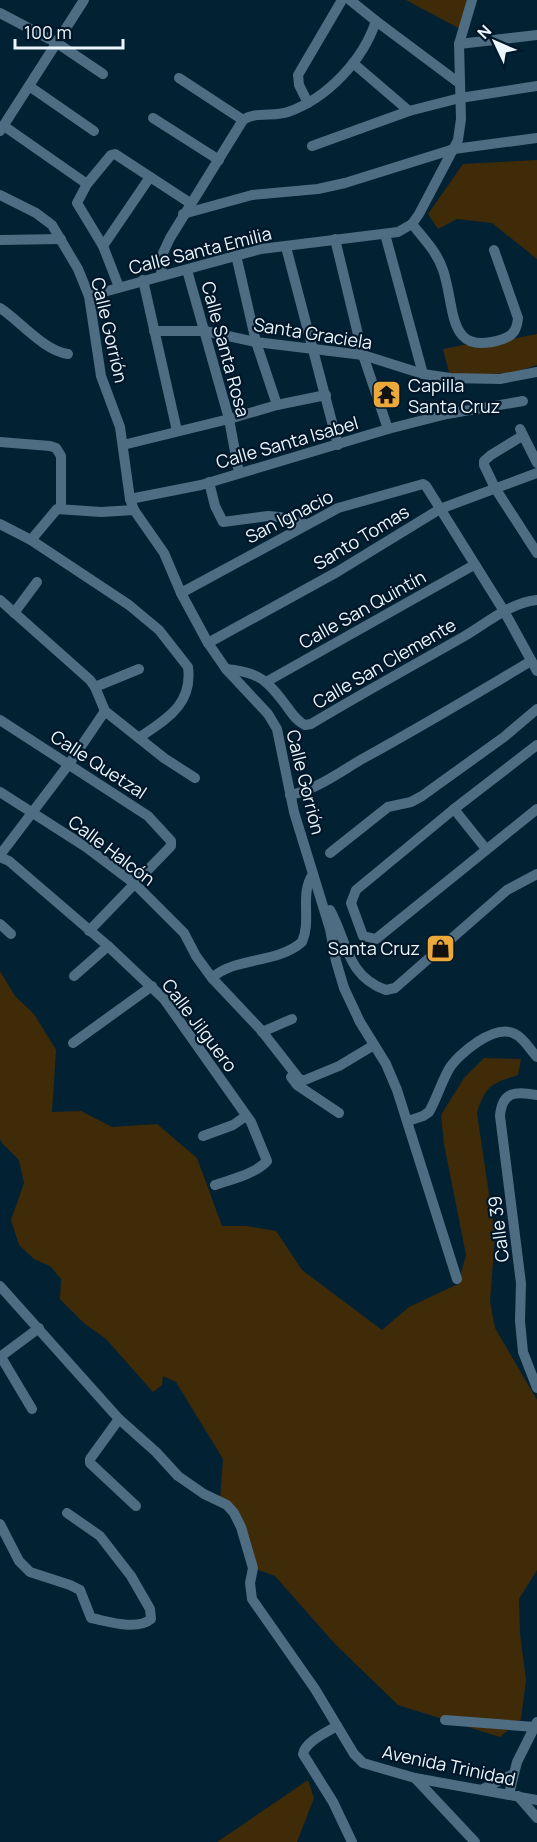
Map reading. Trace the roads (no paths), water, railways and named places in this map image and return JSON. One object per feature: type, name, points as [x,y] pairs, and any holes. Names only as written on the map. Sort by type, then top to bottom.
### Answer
[{"type":"street","points":[[308,103],[299,85],[298,75],[342,0]]},
{"type":"street","points":[[350,0],[459,83]]},
{"type":"street","points":[[472,0],[459,44],[461,120],[458,140],[426,204],[412,224],[435,253],[443,271],[455,320],[462,335],[471,343],[502,340],[511,336],[518,326],[518,318],[494,250]]},
{"type":"street","points":[[79,2],[57,43],[2,129],[87,184]]},
{"type":"street","points":[[0,13],[57,43],[103,74]]},
{"type":"street","points":[[160,275],[163,253],[183,214],[243,120],[248,117],[287,113],[308,103],[353,63],[370,38],[376,21]]},
{"type":"street","points":[[459,44],[537,35]]},
{"type":"street","points":[[353,63],[409,111]]},
{"type":"street","points":[[179,78],[243,120]]},
{"type":"street","points":[[29,86],[94,131]]},
{"type":"street","points":[[312,146],[409,111],[460,98],[537,87]]},
{"type":"street","points":[[153,118],[219,160]]},
{"type":"street","points":[[183,214],[252,195],[318,189],[345,183],[454,149],[537,138]]},
{"type":"street","points":[[119,287],[103,246],[78,206],[78,200],[87,184],[113,153],[190,203]]},
{"type":"street","points":[[103,246],[150,177]]},
{"type":"street","name":"Calle Gorrión","points":[[0,195],[52,225],[78,269],[88,296],[101,376],[116,413],[130,499],[134,510],[164,553],[181,593],[208,643],[226,669],[268,714],[277,729],[290,795],[322,902],[344,988],[350,1004],[386,1064],[408,1121],[457,1279]]},
{"type":"street","name":"Calle Santa Emilia","points":[[88,296],[261,249],[398,232],[412,224]]},
{"type":"street","points":[[385,234],[423,374]]},
{"type":"street","points":[[0,240],[61,239]]},
{"type":"street","points":[[335,239],[363,355],[388,429]]},
{"type":"street","points":[[286,247],[338,445]]},
{"type":"street","points":[[236,255],[256,342],[276,405]]},
{"type":"street","name":"Calle Santa Rosa","points":[[187,270],[229,419],[239,473]]},
{"type":"street","points":[[143,280],[177,431]]},
{"type":"street","points":[[0,308],[52,349],[68,354]]},
{"type":"street","name":"Santa Graciela","points":[[154,331],[205,331],[256,342],[363,355],[423,374],[450,378],[500,379],[537,372]]},
{"type":"street","points":[[123,445],[276,405],[326,395]]},
{"type":"street","name":"Calle Santa Isabel","points":[[130,499],[209,482],[447,414],[523,401]]},
{"type":"street","points":[[537,463],[521,432],[484,461],[495,488],[537,553]]},
{"type":"street","points":[[0,442],[56,448],[61,456],[61,508]]},
{"type":"street","name":"Santo Tomas","points":[[208,643],[337,572],[440,509],[537,473]]},
{"type":"street","points":[[209,482],[215,506],[224,522],[268,516],[305,524]]},
{"type":"street","name":"San Ignacio","points":[[181,593],[338,508],[419,484],[426,486],[440,509]]},
{"type":"street","points":[[31,540],[53,511],[61,508],[102,512],[134,510]]},
{"type":"street","points":[[290,795],[302,793],[534,666],[504,611],[440,509]]},
{"type":"street","points":[[0,524],[31,540],[129,605],[151,622],[188,668],[188,686],[178,709],[140,737]]},
{"type":"street","name":"Calle San Quintín","points":[[266,682],[474,565]]},
{"type":"street","points":[[14,613],[37,582]]},
{"type":"street","points":[[0,600],[90,680],[105,711],[164,758],[195,778]]},
{"type":"street","name":"Calle San Clemente","points":[[226,669],[246,671],[266,682],[296,719],[304,725],[311,724],[504,611],[527,601],[537,600]]},
{"type":"street","points":[[95,687],[139,669]]},
{"type":"street","points":[[330,853],[388,807],[411,802],[422,796],[504,737],[537,709]]},
{"type":"street","points":[[0,856],[69,764],[105,711]]},
{"type":"street","name":"Calle Quetzal","points":[[0,720],[148,816],[171,841],[172,844],[135,884]]},
{"type":"street","points":[[537,745],[454,809],[356,890],[351,903],[363,936],[376,939],[537,809]]},
{"type":"street","name":"Calle Halcón","points":[[0,792],[86,847],[135,884],[184,933],[196,956],[212,978],[262,1032],[300,1080],[339,1066],[374,1045]]},
{"type":"street","points":[[454,809],[486,849]]},
{"type":"street","name":"Calle Jilguero","points":[[0,856],[9,861],[152,986],[189,1033],[246,1116],[267,1161],[256,1169],[215,1185]]},
{"type":"street","points":[[212,978],[225,969],[284,954],[302,942],[307,925],[306,895],[308,883],[313,874]]},
{"type":"street","points":[[322,902],[333,915],[350,959],[370,982],[386,990],[395,988],[507,890],[537,874]]},
{"type":"street","points":[[89,931],[135,884]]},
{"type":"street","points":[[0,924],[10,934]]},
{"type":"street","points":[[74,976],[108,946]]},
{"type":"street","points":[[73,1043],[152,986]]},
{"type":"street","points":[[262,1032],[292,1018]]},
{"type":"street","points":[[408,1121],[429,1112],[451,1066],[462,1053],[498,1032],[508,1031],[515,1034],[537,1057]]},
{"type":"street","points":[[286,1063],[288,1073],[297,1085],[339,1113]]},
{"type":"street","name":"Calle 39","points":[[537,1095],[525,1093],[510,1095],[501,1105],[500,1116],[521,1283],[520,1321],[523,1352],[537,1388]]},
{"type":"street","points":[[202,1136],[233,1125],[246,1116]]},
{"type":"street","points":[[0,1286],[119,1419],[90,1459],[90,1463],[136,1506]]},
{"type":"street","points":[[32,1408],[1,1357],[39,1328]]},
{"type":"street","name":"Avenida Trinidad","points":[[119,1419],[184,1481],[204,1494],[227,1504],[242,1527],[253,1568],[250,1583],[252,1599],[315,1689],[354,1754],[363,1763],[415,1778],[537,1800]]},
{"type":"street","points":[[0,1524],[19,1561],[30,1572],[80,1590],[90,1618],[146,1624],[151,1619],[150,1609],[131,1576],[100,1536],[67,1513]]},
{"type":"street","points":[[445,1720],[536,1724],[513,1774],[514,1795],[537,1818]]},
{"type":"street","points":[[337,1726],[304,1749],[305,1759],[333,1802],[352,1842]]},
{"type":"street","points":[[483,1789],[513,1774]]},
{"type":"street","points":[[415,1778],[475,1842]]},
{"type":"place","name":"Capilla Santa Cruz","points":[[387,395]]},
{"type":"place","name":"Santa Cruz","points":[[441,948]]}]
